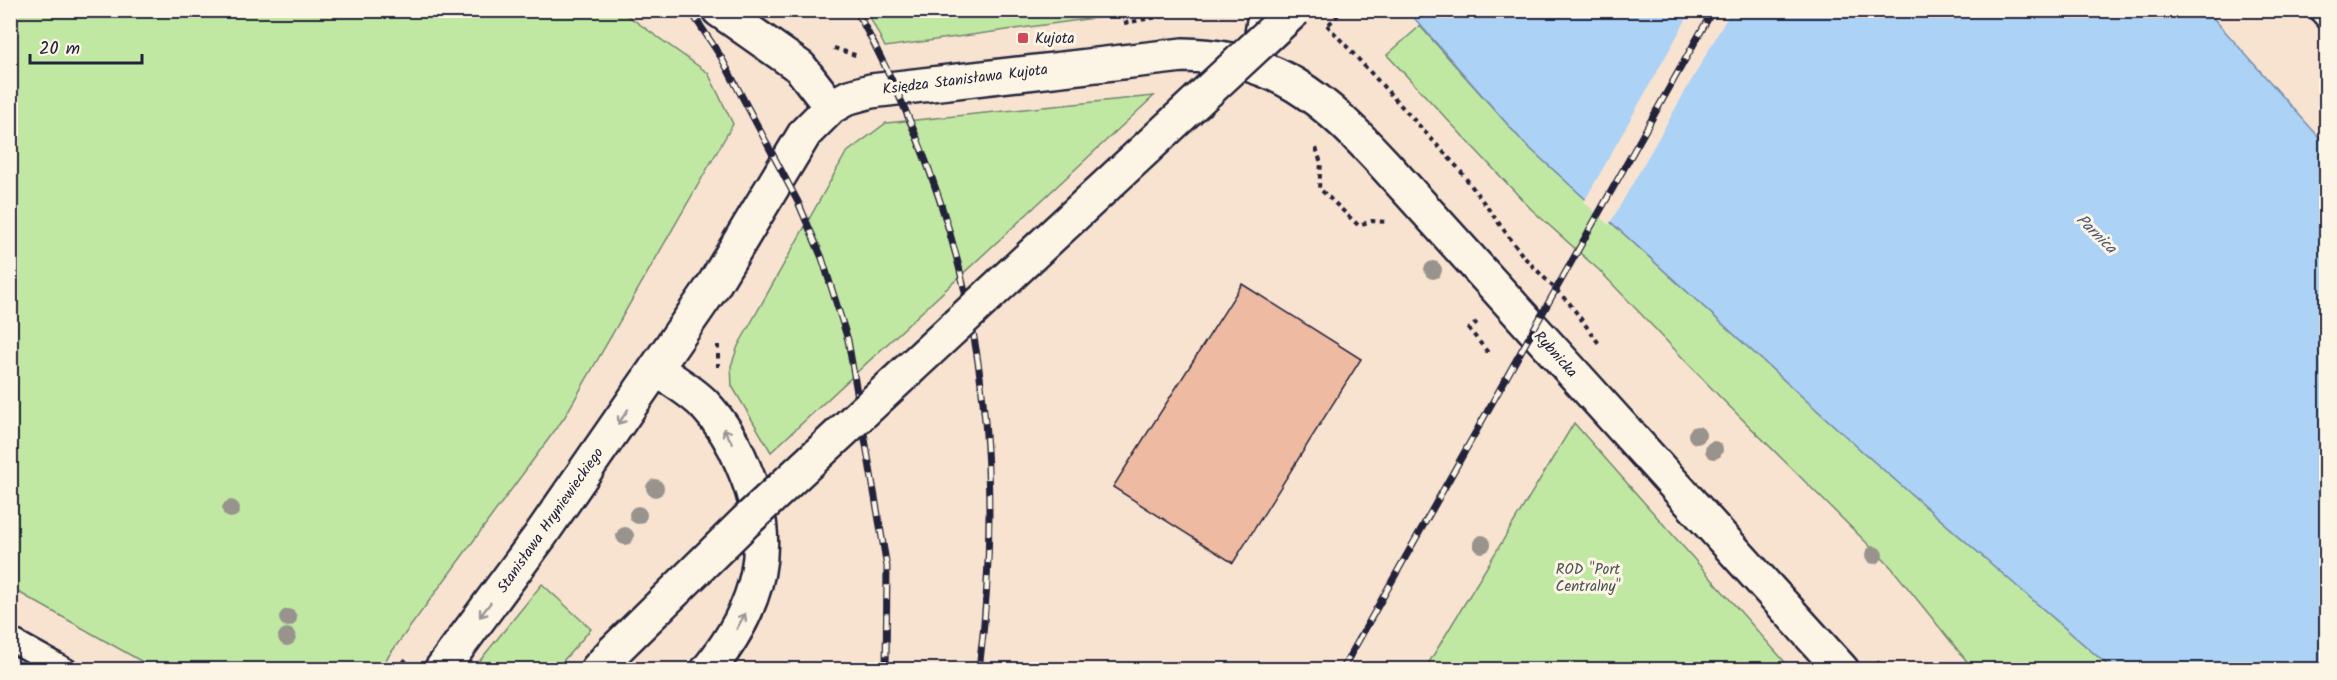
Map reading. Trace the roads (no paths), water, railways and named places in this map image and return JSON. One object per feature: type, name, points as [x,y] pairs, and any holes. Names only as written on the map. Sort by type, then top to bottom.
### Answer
[{"type":"street","points":[[719,10],[800,67],[831,107]]},
{"type":"street","points":[[606,660],[754,514],[1309,15]]},
{"type":"street","name":"Księdza Stanisława Kujota","points":[[831,107],[849,97],[877,90],[1156,56],[1206,56],[1251,64]]},
{"type":"street","name":"Rybnicka","points":[[1251,64],[1277,73],[1301,87],[1333,112],[1364,143],[1842,669]]},
{"type":"street","name":"Stanisława Hryniewieckiego","points":[[441,669],[540,536],[656,369],[743,240],[802,137],[831,107]]},
{"type":"street","points":[[656,369],[693,394],[722,426],[745,470],[759,514],[761,556],[752,598],[735,632],[708,669]]},
{"type":"lane","points":[[1251,64],[1260,10]]},
{"type":"lane","points":[[2320,10],[2326,17]]},
{"type":"lane","points":[[10,639],[66,669]]},
{"type":"water","name":"Parnica","points":[[1408,11],[2207,11],[2326,145],[2326,669],[2112,669],[1863,452],[1524,143]]},
{"type":"railway","points":[[690,10],[721,57],[798,202],[822,258],[848,340],[887,567],[886,670]]},
{"type":"railway","points":[[1342,670],[1713,10]]},
{"type":"railway","points":[[857,12],[897,91],[929,170],[954,249],[973,330],[984,412],[989,496],[987,582],[979,670]]},
{"type":"place","name":"Kujota","points":[[1023,38]]},
{"type":"park label","name":"ROD \"Port Centralny\"","points":[[1588,578]]}]
